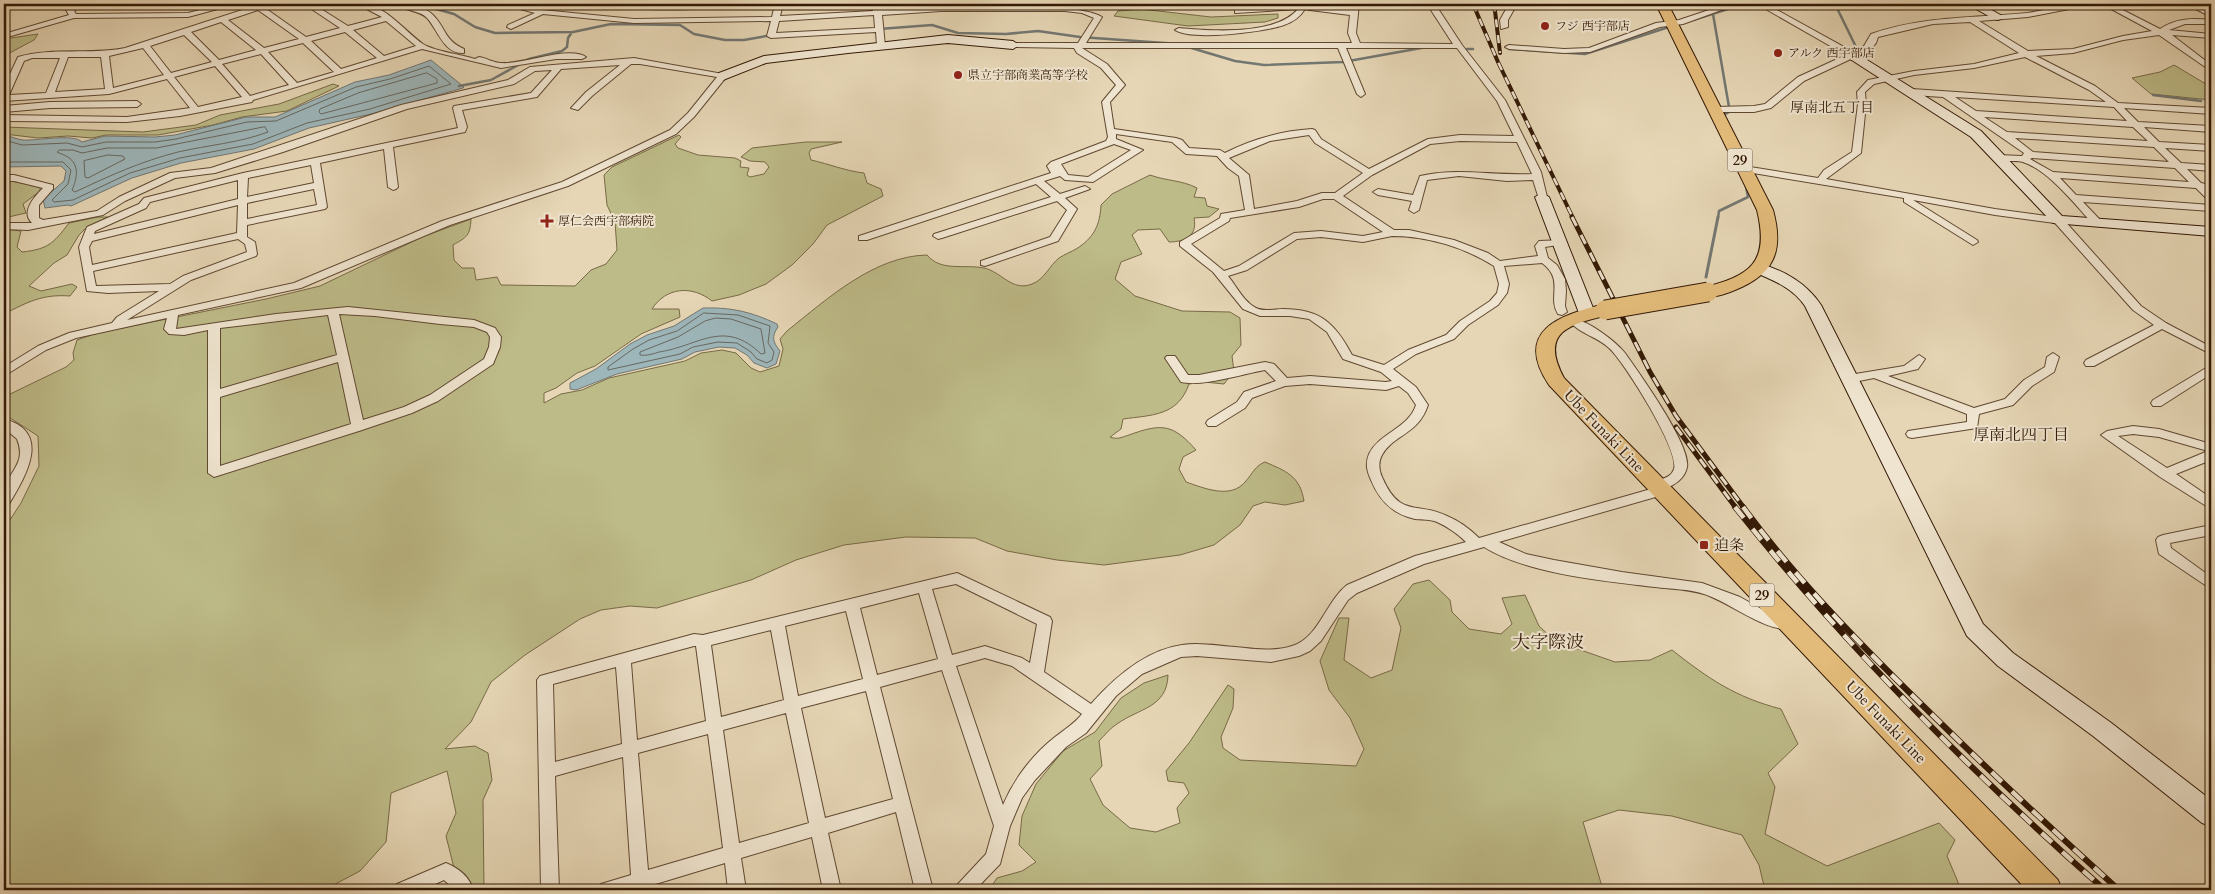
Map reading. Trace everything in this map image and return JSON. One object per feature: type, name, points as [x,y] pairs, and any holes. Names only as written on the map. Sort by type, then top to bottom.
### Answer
[{"type":"main road","name":"29","points":[[1662,4],[1770,223],[1768,251],[1760,269]]},
{"type":"main road","name":"Ube Funaki Line","points":[[1760,269],[1744,281],[1708,292],[1589,315],[1559,324],[1551,332],[1544,348],[1544,355],[1549,370],[1566,392],[2047,890]]},
{"type":"street","points":[[74,16],[70,10],[80,4]]},
{"type":"street","points":[[4,36],[74,16],[188,14],[232,4]]},
{"type":"street","points":[[268,4],[145,45],[105,54],[31,56],[20,59],[5,99],[109,91],[388,18]]},
{"type":"street","points":[[308,4],[347,29],[382,59]]},
{"type":"street","points":[[361,4],[384,14],[422,47]]},
{"type":"street","points":[[400,4],[429,15],[450,46],[486,62],[501,66],[565,57],[642,61],[723,76]]},
{"type":"street","points":[[506,4],[545,12],[634,21],[774,19],[876,14],[954,6],[1012,6],[1065,9],[1095,14],[1098,17],[1097,22],[1078,45]]},
{"type":"street","points":[[511,27],[564,4]]},
{"type":"street","points":[[623,4],[751,4]]},
{"type":"street","points":[[779,4],[771,36],[878,30]]},
{"type":"street","points":[[863,4],[877,8],[876,14],[881,46]]},
{"type":"street","points":[[1355,4],[1352,33],[1358,45]]},
{"type":"street","points":[[964,890],[994,858],[1002,826],[1016,794],[1029,775],[1060,742],[1080,728],[1124,679],[1166,656],[1197,650],[1259,656],[1280,656],[1294,652],[1305,647],[1316,637],[1343,596],[1352,589],[1420,560],[1659,489],[1669,484],[1677,475],[1681,464],[1673,441],[1621,355],[1589,315],[1542,197],[1537,177],[1521,139],[1501,100],[1459,46],[1431,4]]},
{"type":"street","points":[[1504,27],[1504,20],[1513,4]]},
{"type":"street","points":[[1509,47],[1564,51],[1590,50],[1658,25],[1680,22],[1734,4]]},
{"type":"street","points":[[1761,4],[1850,54],[1976,134],[1997,158],[2024,182],[2137,308],[2162,325],[2211,351]]},
{"type":"street","points":[[1974,4],[1998,17]]},
{"type":"street","points":[[2060,4],[2068,8]]},
{"type":"street","points":[[1715,110],[1754,109],[1768,106],[1801,79],[1866,48],[1872,43],[1874,36],[1882,33],[1933,22],[2028,15],[2091,4]]},
{"type":"street","points":[[2106,4],[2161,32],[2211,69]]},
{"type":"street","points":[[2190,4],[2211,15]]},
{"type":"street","points":[[2196,4],[2211,6]]},
{"type":"street","points":[[634,21],[649,5]]},
{"type":"street","points":[[1179,30],[1225,32],[1264,28],[1292,19],[1304,6]]},
{"type":"street","points":[[1238,11],[1320,6],[1353,13]]},
{"type":"street","points":[[259,7],[305,40],[338,72]]},
{"type":"street","points":[[222,19],[262,51],[295,86]]},
{"type":"street","points":[[1971,19],[2026,54],[2076,79],[2116,105],[2211,198]]},
{"type":"street","points":[[2161,32],[2171,24],[2178,22],[2211,22]]},
{"type":"street","points":[[2178,22],[2211,36]]},
{"type":"street","points":[[184,31],[217,63],[249,100]]},
{"type":"street","points":[[1821,180],[1823,175],[1852,158],[1856,153],[1863,88],[1871,82],[1974,66],[2026,54],[2073,50],[2123,38],[2161,32],[2211,36]]},
{"type":"street","points":[[4,372],[53,342],[74,335],[297,286],[446,223],[565,184],[672,132],[691,115],[723,76],[764,60],[959,39],[1013,45],[1459,46]]},
{"type":"street","points":[[145,45],[171,75],[196,110]]},
{"type":"street","points":[[863,238],[1056,174],[1052,166],[1063,158],[1087,153],[1105,146],[1111,136],[1106,102],[1121,85],[1104,66],[1080,51],[1078,45]]},
{"type":"street","points":[[1341,45],[1361,94]]},
{"type":"street","points":[[4,118],[35,116],[131,119],[196,110],[249,100],[422,47],[448,52],[476,63],[486,62]]},
{"type":"street","points":[[105,54],[109,91]]},
{"type":"street","points":[[49,96],[65,55]]},
{"type":"street","points":[[4,226],[28,228],[42,223],[100,213],[122,199],[173,175],[212,170],[280,150],[397,109],[511,82],[533,69],[642,61]]},
{"type":"street","points":[[575,108],[589,94],[628,63]]},
{"type":"street","points":[[172,287],[91,289],[84,247],[91,229],[143,206],[147,200],[242,176],[462,130],[463,127],[456,108],[534,95],[560,66]]},
{"type":"street","points":[[4,70],[16,68]]},
{"type":"street","points":[[123,88],[146,118]]},
{"type":"street","points":[[1912,92],[2211,111]]},
{"type":"street","points":[[1945,95],[2028,151],[2027,157]]},
{"type":"street","points":[[4,109],[137,104]]},
{"type":"street","points":[[1975,114],[2211,129]]},
{"type":"street","points":[[1224,156],[1243,146],[1263,139],[1312,132],[1318,141],[1369,173]]},
{"type":"street","points":[[2004,135],[2211,148]]},
{"type":"street","points":[[1111,136],[1173,140],[1179,142],[1186,151],[1201,153],[1217,152],[1224,156],[1231,166],[1244,175],[1248,206],[1251,212]]},
{"type":"street","points":[[1054,164],[1059,167],[1066,177],[1090,180],[1138,150],[1111,136]]},
{"type":"street","points":[[1337,196],[1369,173],[1408,151],[1434,140],[1460,138],[1521,139]]},
{"type":"street","points":[[388,146],[393,187]]},
{"type":"street","points":[[1997,158],[2027,157],[2211,168]]},
{"type":"street","points":[[2027,157],[2051,175],[2099,224]]},
{"type":"street","points":[[243,223],[322,207],[315,161]]},
{"type":"street","points":[[1744,169],[1821,180],[1995,212],[2099,224],[2211,232]]},
{"type":"street","points":[[1414,210],[1423,178],[1459,174],[1507,178],[1537,177]]},
{"type":"street","points":[[2051,175],[2211,187]]},
{"type":"street","points":[[116,326],[121,319],[172,287],[202,272],[252,254],[250,242],[242,238],[242,176]]},
{"type":"street","points":[[4,178],[14,178],[50,187],[35,202],[32,215],[34,220],[42,223]]},
{"type":"street","points":[[985,263],[1054,239],[1072,209],[1037,180]]},
{"type":"street","points":[[86,239],[318,185]]},
{"type":"street","points":[[938,236],[1085,189]]},
{"type":"street","points":[[1378,192],[1417,199]]},
{"type":"street","points":[[1392,233],[1337,196],[1318,195],[1300,204],[1224,216],[1225,219],[1184,244],[1222,275],[1234,294],[1253,311],[1260,313],[1304,313],[1319,319],[1338,338],[1346,357],[1385,369],[1418,398],[1422,405],[1418,419],[1376,453],[1373,470],[1380,489],[1399,509],[1442,520],[1472,539],[1500,550],[1558,566],[1702,588],[1719,593],[1741,604],[1763,619],[1779,625],[1791,624]]},
{"type":"street","points":[[1902,196],[1973,242]]},
{"type":"street","points":[[2073,198],[2211,208]]},
{"type":"street","points":[[1222,275],[1243,268],[1263,258],[1294,236],[1321,234],[1363,239],[1392,233],[1409,232],[1450,242],[1484,255],[1498,264],[1502,272],[1504,284],[1502,293],[1494,303],[1464,323],[1450,337],[1412,352],[1385,369]]},
{"type":"street","points":[[88,269],[242,235]]},
{"type":"street","points":[[1542,259],[1540,246],[1544,243],[1560,242]]},
{"type":"street","points":[[1498,264],[1542,259],[1554,267],[1561,287],[1559,304],[1562,312]]},
{"type":"street","points":[[1760,269],[1785,279],[1807,296],[1975,630],[1987,645],[2064,701],[2211,815]]},
{"type":"street","points":[[173,314],[170,329],[173,332],[190,332],[214,326],[332,311],[361,310],[475,323],[486,326],[494,332],[497,339],[489,361],[434,398],[408,410],[214,473],[214,326]]},
{"type":"street","points":[[332,311],[358,426]]},
{"type":"street","points":[[2090,363],[2162,325]]},
{"type":"street","points":[[214,395],[343,357]]},
{"type":"street","points":[[1876,375],[1973,412],[2009,402],[2028,383],[2050,369],[2053,357]]},
{"type":"street","points":[[1171,358],[1184,379],[1199,379],[1265,366],[1270,367],[1284,382]]},
{"type":"street","points":[[1849,380],[1907,369],[1914,366],[1919,359]]},
{"type":"street","points":[[2158,404],[2211,369]]},
{"type":"street","points":[[1212,423],[1241,406],[1248,395],[1284,382],[1310,380],[1386,386],[1402,382]]},
{"type":"street","points":[[1912,434],[1973,425],[1973,412]]},
{"type":"street","points":[[4,423],[23,438],[26,447],[25,458],[4,501]]},
{"type":"street","points":[[2211,448],[2149,431],[2120,430],[2107,435],[2211,504]]},
{"type":"street","points":[[2165,474],[2211,456]]},
{"type":"street","points":[[2211,530],[2163,540],[2164,550],[2211,584]]},
{"type":"street","points":[[550,890],[545,680],[694,640],[703,641],[957,578],[1045,621],[1036,675]]},
{"type":"street","points":[[924,586],[947,663],[1002,826]]},
{"type":"street","points":[[852,604],[924,890]]},
{"type":"street","points":[[777,622],[792,703],[832,890]]},
{"type":"street","points":[[703,641],[737,890]]},
{"type":"street","points":[[548,771],[792,703],[985,652],[1017,662],[1093,713]]},
{"type":"street","points":[[623,659],[641,885]]},
{"type":"street","points":[[607,890],[641,885],[903,803]]},
{"type":"street","points":[[403,890],[446,871],[463,885],[464,890]]},
{"type":"shaded area","points":[[1141,9],[1211,17],[1278,14],[1278,18],[1265,22],[1188,26],[1114,16],[1118,11]]},
{"type":"shaded area","points":[[38,34],[34,40],[4,56],[4,39]]},
{"type":"shaded area","points":[[2174,65],[2211,87],[2211,100],[2151,94],[2132,78],[2160,72]]},
{"type":"shaded area","points":[[333,84],[339,86],[287,111],[242,117],[213,125],[158,135],[38,138],[4,134],[4,127],[143,132],[196,125],[220,115],[279,104]]},
{"type":"shaded area","points":[[679,135],[681,137],[675,144],[678,148],[698,155],[735,158],[741,161],[740,167],[749,168],[747,175],[750,177],[764,174],[769,167],[765,162],[750,161],[741,157],[752,148],[806,142],[842,142],[811,149],[809,153],[811,160],[864,173],[867,183],[881,189],[883,196],[827,225],[813,244],[792,265],[766,284],[739,295],[712,301],[696,292],[688,291],[680,291],[664,296],[652,309],[679,309],[680,317],[641,334],[595,366],[577,373],[556,388],[544,393],[544,403],[561,394],[582,390],[609,378],[685,361],[701,353],[722,350],[736,353],[751,368],[760,372],[779,366],[783,349],[780,339],[787,331],[852,281],[888,263],[907,257],[927,255],[939,264],[946,266],[984,268],[1013,284],[1025,286],[1032,284],[1040,279],[1059,258],[1082,245],[1092,236],[1099,219],[1101,205],[1112,194],[1150,175],[1186,183],[1197,188],[1194,197],[1205,198],[1207,206],[1219,209],[1209,217],[1194,218],[1195,224],[1192,234],[1180,241],[1169,242],[1160,229],[1138,230],[1132,235],[1142,254],[1121,262],[1115,279],[1135,296],[1182,311],[1230,312],[1240,318],[1241,345],[1232,356],[1234,371],[1224,384],[1204,382],[1189,384],[1184,395],[1171,408],[1154,415],[1123,419],[1121,429],[1110,437],[1120,438],[1140,431],[1166,428],[1180,435],[1196,450],[1183,457],[1179,469],[1186,482],[1217,491],[1233,490],[1240,487],[1257,467],[1265,462],[1286,472],[1295,480],[1304,501],[1285,505],[1265,502],[1253,506],[1240,525],[1214,545],[1180,555],[1104,565],[1057,560],[1007,551],[975,538],[906,537],[844,545],[796,560],[751,580],[657,608],[630,606],[601,610],[580,619],[525,655],[491,682],[471,722],[445,749],[475,746],[488,753],[492,780],[483,800],[484,890],[471,890],[471,886],[455,872],[446,836],[456,813],[447,771],[391,793],[386,842],[360,871],[324,890],[4,890],[4,529],[21,503],[39,466],[38,436],[4,414],[4,397],[66,367],[74,360],[73,353],[77,340],[97,333],[266,299],[320,286],[422,237],[471,219],[467,235],[453,245],[454,260],[462,268],[474,268],[476,280],[497,277],[501,285],[575,286],[591,270],[606,264],[617,250],[615,222],[607,205],[604,175],[612,167]]},
{"type":"shaded area","points":[[4,180],[40,186],[40,191],[23,204],[26,213],[4,218]]},
{"type":"shaded area","points":[[98,217],[108,217],[86,228],[79,235],[67,255],[54,263],[29,286],[41,291],[72,284],[77,287],[70,296],[43,298],[4,314],[4,229],[21,231],[17,247],[22,252],[44,247],[54,241],[69,223]]},
{"type":"shaded area","points":[[1429,580],[1450,600],[1452,612],[1469,629],[1501,634],[1512,624],[1502,598],[1525,595],[1539,626],[1555,641],[1615,662],[1650,660],[1672,650],[1723,686],[1750,699],[1781,709],[1798,744],[1768,773],[1775,787],[1765,834],[1827,866],[1939,823],[1955,840],[1947,856],[1958,882],[1959,890],[1765,890],[1759,865],[1742,835],[1672,816],[1619,810],[1583,822],[1603,890],[989,890],[997,878],[1022,871],[1036,862],[1019,845],[1022,816],[1036,784],[1063,751],[1095,732],[1121,698],[1144,683],[1168,675],[1163,694],[1157,701],[1114,726],[1099,741],[1102,766],[1090,779],[1103,805],[1130,828],[1156,832],[1180,823],[1177,808],[1189,793],[1184,783],[1168,781],[1166,771],[1189,743],[1228,685],[1234,689],[1233,708],[1221,737],[1223,748],[1240,760],[1356,766],[1364,749],[1350,718],[1329,690],[1320,661],[1339,618],[1349,618],[1344,660],[1371,678],[1392,670],[1401,628],[1394,609],[1413,584]]},
{"type":"water","points":[[431,60],[464,87],[371,114],[309,128],[254,149],[181,163],[132,178],[71,206],[45,208],[43,199],[64,181],[66,171],[61,166],[4,167],[4,135],[23,140],[71,138],[82,142],[105,136],[155,137],[175,135],[246,117],[275,117],[355,82],[389,75]]},
{"type":"water","points":[[703,308],[723,308],[741,311],[777,324],[778,327],[774,334],[774,339],[780,351],[776,364],[767,368],[754,363],[747,355],[735,348],[719,347],[695,352],[682,359],[617,374],[576,390],[570,389],[570,383],[596,369],[630,344],[647,335],[674,326]]},
{"type":"waterway","points":[[418,4],[454,14],[475,27],[495,33],[572,32]]},
{"type":"waterway","points":[[1693,20],[1744,4]]},
{"type":"waterway","points":[[1835,4],[1856,47]]},
{"type":"waterway","points":[[1713,14],[1729,107]]},
{"type":"waterway","points":[[572,32],[611,24],[680,25],[694,34],[725,40],[744,40],[772,35]]},
{"type":"waterway","points":[[879,29],[932,25],[958,33],[1006,34],[1038,31],[1080,37],[1179,44]]},
{"type":"waterway","points":[[1509,49],[1585,54],[1672,26]]},
{"type":"waterway","points":[[459,86],[491,80],[529,59],[562,51],[567,47],[568,38],[572,32]]},
{"type":"waterway","points":[[1188,47],[1235,61],[1264,65],[1343,62],[1427,47]]},
{"type":"waterway","points":[[1467,49],[1473,49]]},
{"type":"waterway","points":[[2153,95],[2201,101]]},
{"type":"waterway","points":[[2206,101],[2211,101]]},
{"type":"waterway","points":[[1724,115],[1729,112]]},
{"type":"waterway","points":[[1718,218],[1719,211],[1748,197],[1746,187]]},
{"type":"waterway","points":[[1706,277],[1718,217]]},
{"type":"railway","points":[[1473,4],[1498,62],[1573,218]]},
{"type":"railway","points":[[1492,4],[1495,11],[1500,53]]},
{"type":"railway","points":[[1572,217],[1650,372],[1676,416],[1744,508]]},
{"type":"railway","points":[[1676,427],[1736,508]]},
{"type":"railway","points":[[1735,507],[1777,559],[1911,707],[2006,800],[2105,890]]},
{"type":"railway","points":[[1743,507],[1783,558],[1870,653],[2041,819],[2119,890]]},
{"type":"place","name":"フジ 西宇部店","points":[[1545,26]]},
{"type":"place","name":"アルク 西宇部店","points":[[1778,53]]},
{"type":"place","name":"県立宇部商業高等学校","points":[[958,75]]},
{"type":"place","name":"厚仁会西宇部病院","points":[[547,221]]},
{"type":"place","name":"迫条","points":[[1704,545]]},
{"type":"district","name":"厚南北五丁目","points":[[1832,107]]},
{"type":"district","name":"厚南北四丁目","points":[[2021,434]]},
{"type":"district","name":"大字際波","points":[[1548,642]]}]
